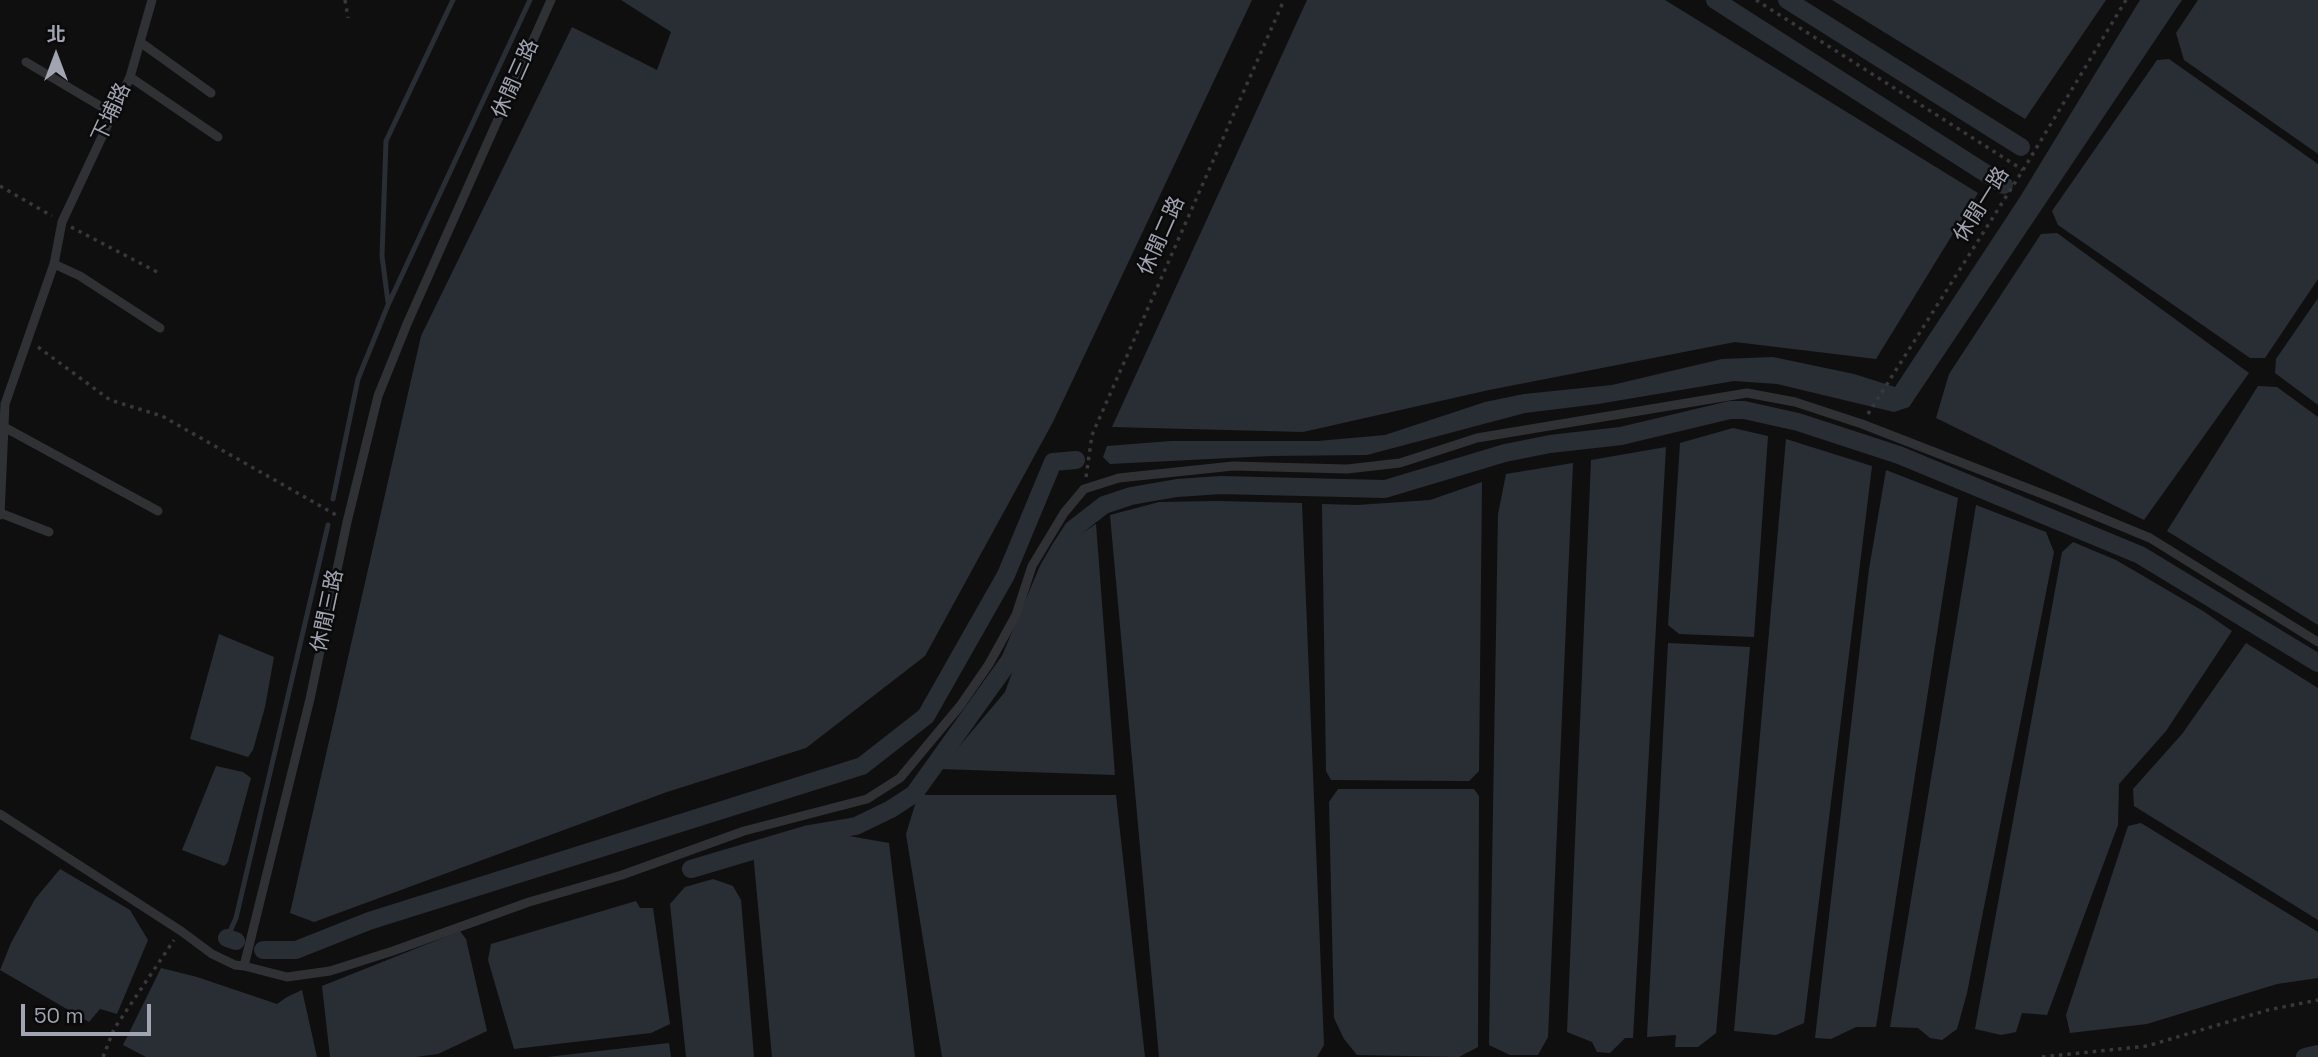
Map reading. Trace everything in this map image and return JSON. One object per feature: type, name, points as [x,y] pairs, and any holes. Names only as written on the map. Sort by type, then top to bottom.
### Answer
[{"type":"lane","name":"下埔路","points":[[62,222],[130,77],[152,0]]},
{"type":"lane","name":"休閒三路","points":[[244,966],[310,699],[347,522],[378,396],[407,324],[551,0]]},
{"type":"lane","points":[[140,42],[211,93]]},
{"type":"lane","points":[[26,62],[112,113]]},
{"type":"lane","points":[[130,77],[218,137]]},
{"type":"lane","points":[[49,532],[0,514],[5,404],[54,264],[62,222]]},
{"type":"lane","points":[[54,264],[80,276],[160,328]]},
{"type":"lane","points":[[0,814],[181,931],[212,954],[235,965],[287,977],[330,971],[529,902],[621,875],[744,831],[867,799],[900,778],[960,706],[989,664],[1016,615],[1032,566],[1064,513],[1084,489],[1119,478],[1233,466],[1347,469],[1400,463],[1477,438],[1747,393],[1795,402],[1862,424],[2150,538],[2318,642]]},
{"type":"lane","points":[[5,427],[158,511]]},
{"type":"path","points":[[345,0],[348,18]]},
{"type":"path","name":"休閒二路","points":[[1084,489],[1092,435],[1284,0]]},
{"type":"path","points":[[1756,0],[2023,170]]},
{"type":"path","name":"休閒一路","points":[[1862,424],[2023,170],[2126,0]]},
{"type":"path","points":[[0,186],[159,273]]},
{"type":"path","points":[[28,340],[110,400],[162,416],[347,522]]},
{"type":"path","points":[[103,1057],[114,1029],[181,931]]},
{"type":"path","points":[[2042,1057],[2147,1046],[2268,1010],[2318,1000]]},
{"type":"shaded area","points":[[621,0],[1252,0],[1053,422],[925,656],[806,748],[667,792],[314,922],[290,913],[421,336],[572,27],[657,70],[671,32]]},
{"type":"shaded area","points":[[1307,0],[1665,0],[1978,193],[1876,359],[1735,342],[1489,390],[1303,432],[1112,427]]},
{"type":"shaded area","points":[[1832,0],[2106,0],[2025,119]]},
{"type":"shaded area","points":[[2140,0],[2182,0],[1909,407],[1894,412],[1777,384],[1734,381],[1598,404],[1525,413],[1367,455],[1270,456],[1110,464],[1103,457],[1107,446],[1171,441],[1318,441],[1385,435],[1485,402],[1524,394],[1612,385],[1722,359],[1773,357],[1854,374],[1895,387],[2020,197]]},
{"type":"shaded area","points":[[2198,0],[2318,0],[2318,154],[2184,60],[2176,33]]},
{"type":"shaded area","points":[[2169,59],[2318,164],[2318,279],[2265,358],[2250,358],[2058,225],[2052,211],[2157,60]]},
{"type":"shaded area","points":[[2057,233],[2249,373],[2144,520],[1936,418],[1949,374],[2041,234]]},
{"type":"shaded area","points":[[2318,298],[2318,405],[2275,373],[2276,359]]},
{"type":"shaded area","points":[[2258,386],[2277,387],[2318,417],[2318,625],[2167,531]]},
{"type":"shaded area","points":[[1733,428],[1768,436],[1754,637],[1679,634],[1668,625],[1680,443]]},
{"type":"shaded area","points":[[1786,439],[1872,466],[1804,1023],[1776,1035],[1734,1031]]},
{"type":"shaded area","points":[[1666,447],[1633,1038],[1625,1038],[1610,1053],[1597,1052],[1592,1042],[1567,1032],[1591,460]]},
{"type":"shaded area","points":[[1573,463],[1548,1037],[1538,1055],[1510,1055],[1489,1045],[1498,514],[1506,474]]},
{"type":"shaded area","points":[[1886,470],[1958,498],[1876,1027],[1856,1027],[1831,1039],[1815,1038],[1869,569]]},
{"type":"shaded area","points":[[1482,482],[1479,771],[1469,781],[1331,780],[1326,771],[1322,504],[1357,505],[1430,500]]},
{"type":"shaded area","points":[[1159,502],[1302,503],[1324,1045],[1317,1057],[1159,1057],[1110,515]]},
{"type":"shaded area","points":[[1976,505],[2046,532],[2054,552],[1967,993],[1957,1029],[1942,1040],[1930,1038],[1918,1028],[1890,1027]]},
{"type":"shaded area","points":[[1096,524],[1115,775],[940,769],[1005,692],[1049,572],[1079,535]]},
{"type":"shaded area","points":[[2073,542],[2116,560],[2232,631],[2166,731],[2119,784],[2118,825],[2047,1015],[2022,1013],[2016,1032],[2001,1035],[1975,1029],[2062,552]]},
{"type":"shaded area","points":[[219,634],[274,657],[265,707],[253,750],[248,757],[190,739]]},
{"type":"shaded area","points":[[1668,643],[1750,647],[1716,1033],[1698,1047],[1675,1047],[1676,1035],[1647,1037]]},
{"type":"shaded area","points":[[2246,643],[2318,688],[2318,920],[2134,806],[2133,789],[2182,734]]},
{"type":"shaded area","points":[[216,766],[243,772],[251,778],[228,862],[224,866],[182,850]]},
{"type":"shaded area","points":[[1338,789],[1474,789],[1479,796],[1478,1047],[1459,1057],[1357,1055],[1344,1039],[1334,1018],[1329,802]]},
{"type":"shaded area","points":[[918,795],[1116,795],[1145,1057],[942,1057],[906,834]]},
{"type":"shaded area","points":[[2141,823],[2318,932],[2318,978],[2277,984],[2147,1024],[2070,1033],[2066,1015],[2128,826]]},
{"type":"shaded area","points":[[826,832],[889,843],[915,1057],[772,1057],[753,852]]},
{"type":"shaded area","points":[[60,869],[130,910],[148,940],[117,1014],[100,1009],[89,1022],[0,970],[35,899]]},
{"type":"shaded area","points":[[713,879],[733,886],[741,900],[754,1057],[686,1057],[670,904],[685,887]]},
{"type":"shaded area","points":[[636,901],[640,908],[653,908],[670,1024],[651,1033],[514,1049],[488,960],[491,944]]},
{"type":"shaded area","points":[[460,931],[466,939],[487,1031],[438,1054],[416,1057],[330,1057],[322,986]]},
{"type":"shaded area","points":[[161,968],[277,1004],[302,990],[317,1057],[146,1057],[123,1045]]},
{"type":"shaded area","points":[[669,1043],[671,1057],[547,1057]]},
{"type":"waterway","points":[[388,302],[382,256],[386,141],[453,0]]},
{"type":"waterway","points":[[333,499],[358,379],[388,305],[530,0]]},
{"type":"waterway","points":[[1715,0],[2004,185]]},
{"type":"waterway","points":[[1787,0],[2021,147]]},
{"type":"waterway","points":[[691,869],[809,834],[856,826],[914,794],[1010,660],[1048,570],[1073,529],[1104,505],[1131,496],[1177,488],[1221,485],[1385,489],[1505,453],[1550,444],[1621,436],[1730,410],[1744,410],[1798,422],[1899,455],[2140,555],[2318,663]]},
{"type":"waterway","points":[[263,950],[296,950],[369,921],[862,766],[926,716],[1006,575],[1053,462],[1076,460]]},
{"type":"waterway","points":[[227,938],[236,918],[328,525]]},
{"type":"waterway","points":[[227,938],[236,941]]},
{"type":"waterway","points":[[2305,1057],[2318,1054]]}]
